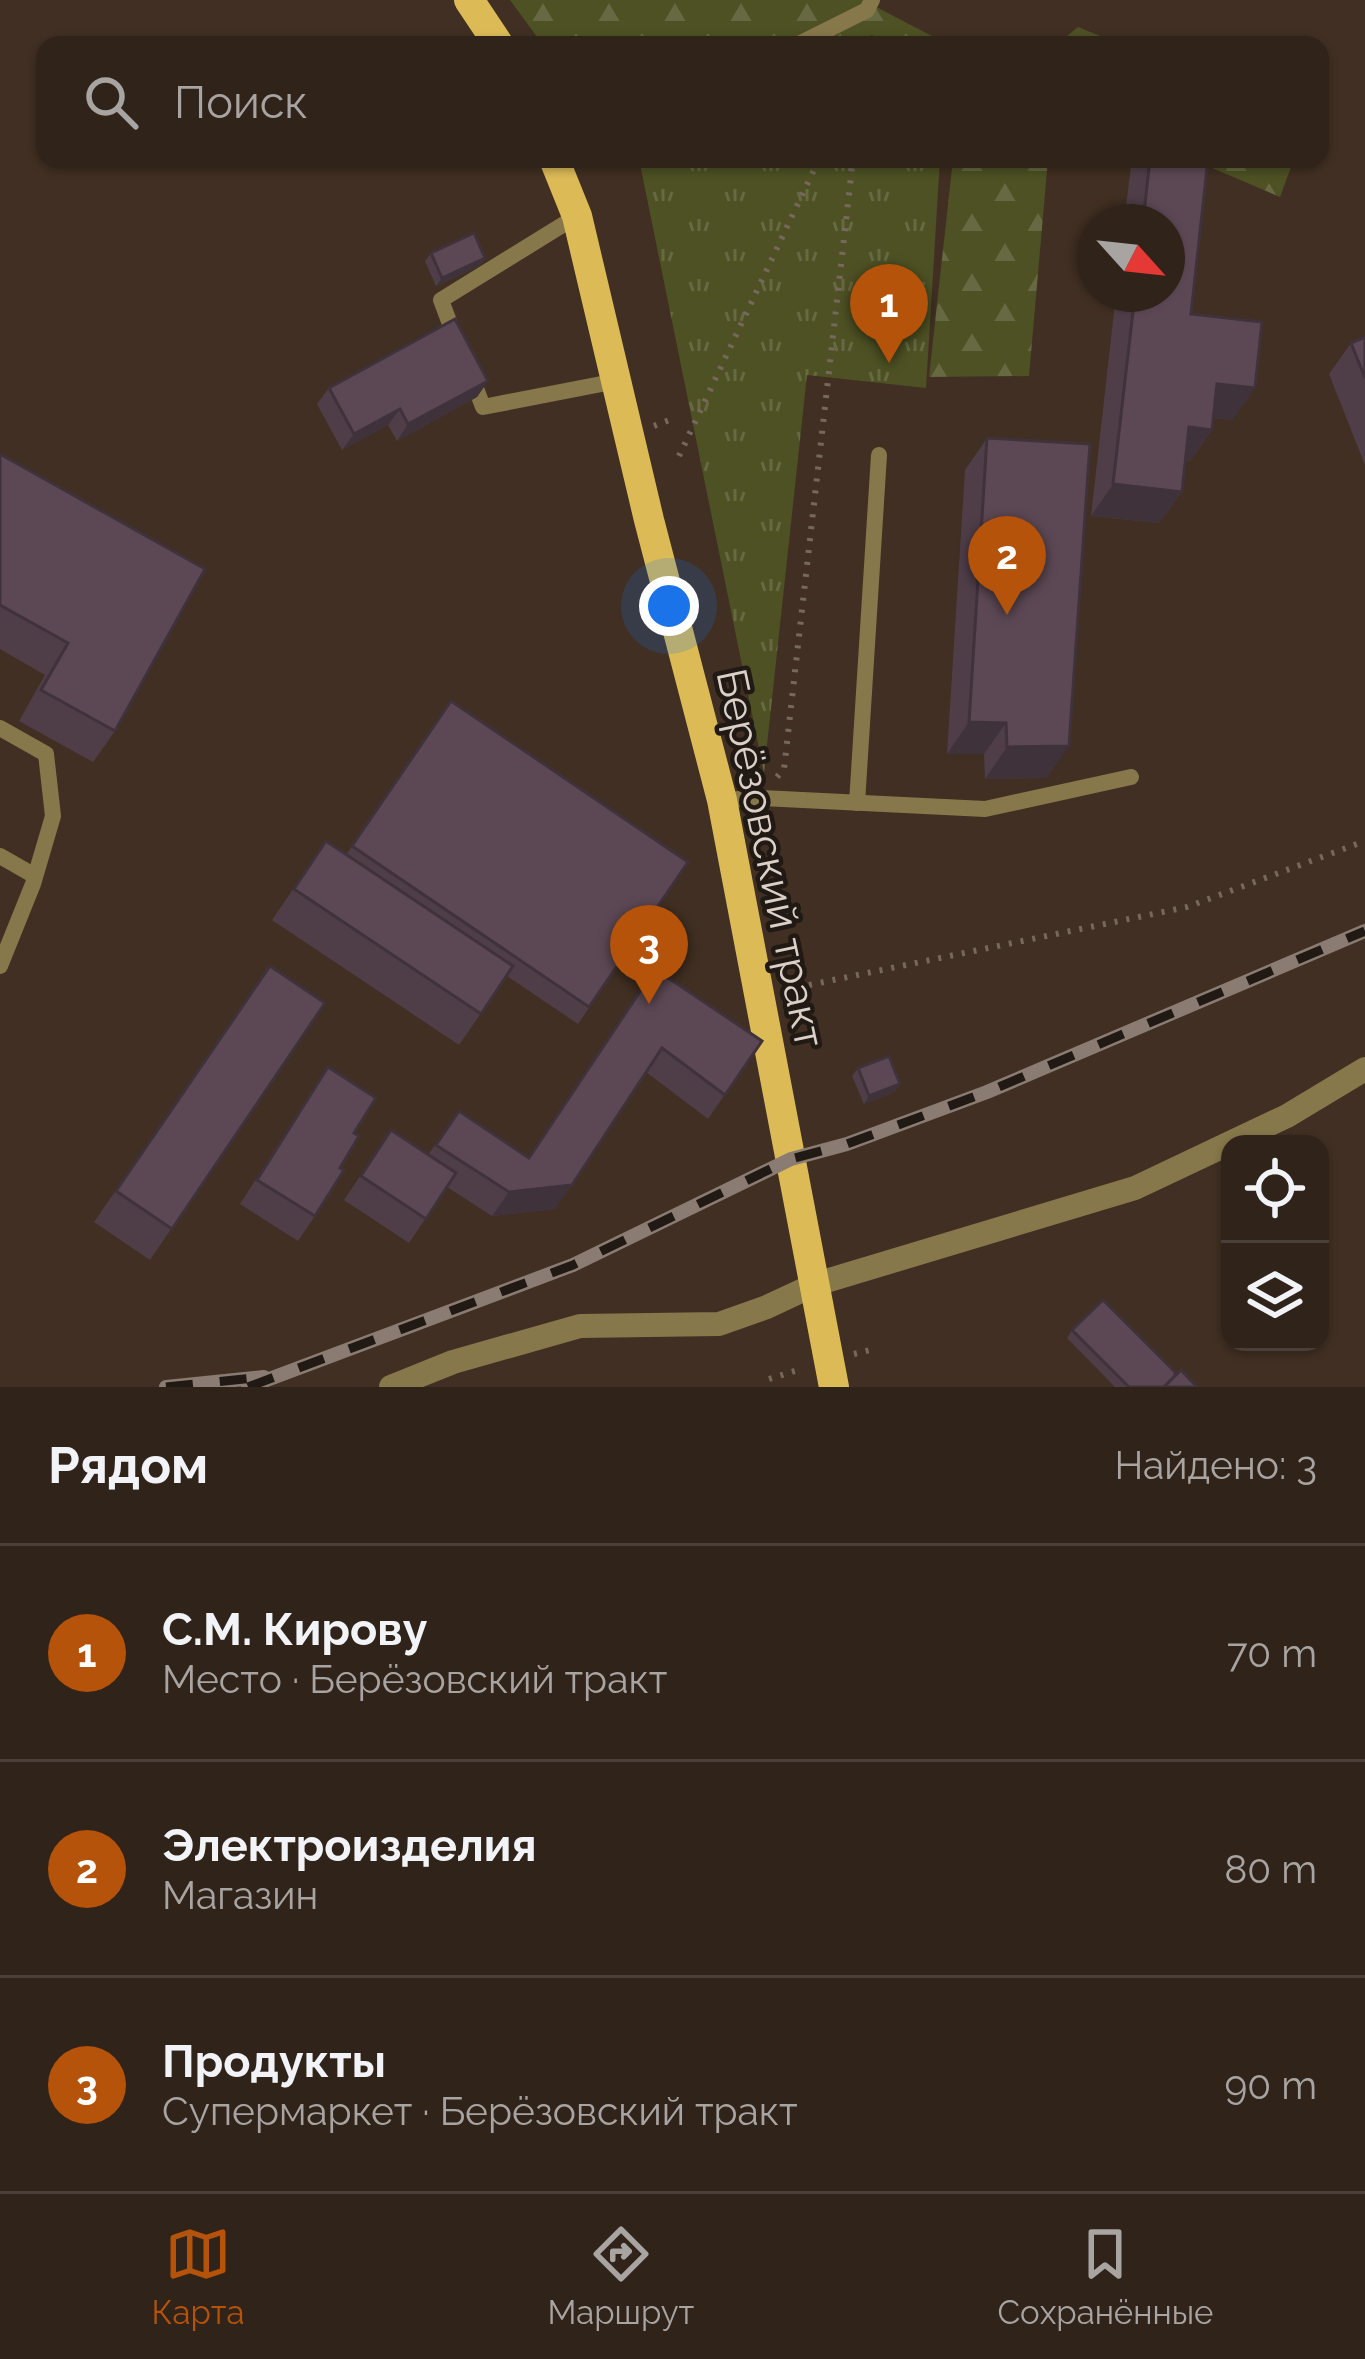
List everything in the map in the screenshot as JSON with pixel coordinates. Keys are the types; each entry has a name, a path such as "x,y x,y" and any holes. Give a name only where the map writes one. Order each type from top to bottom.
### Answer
{"main road":[{"path":"470,0 493,36"},
{"name":"Берёзовский тракт","path":"564,168 722,800 835,1387"}],"street":[{"path":"391,1387 453,1362 580,1326 719,1324 816,1284 1135,1188 1287,1116 1365,1069"}],"lane":[{"path":"815,36 867,10 872,0"},
{"path":"577,216 440,300 483,407 617,381"},
{"path":"857,802 879,455"},
{"path":"0,728 46,754 53,815 0,966"},
{"path":"722,800 986,808 1131,777"},
{"path":"0,856 35,876"}],"path":[{"path":"680,456 815,168"},
{"path":"760,798 784,769 853,168"},
{"path":"809,986 1186,907 1365,841"}],"green space":[{"path":"510,0 863,0 932,36 872,35 536,36"},
{"path":"1078,27 1100,36 1067,36"},
{"path":"641,168 939,168 926,388 807,375 764,773"},
{"path":"952,168 1047,168 1029,376 929,377"},
{"path":"1212,168 1291,168 1280,197"}],"building":[{"path":"1149,168 1207,168 1191,314 1262,322 1255,388 1217,384 1212,430 1189,427 1182,492 1113,484 1133,312 1185,312 1185,204 1145,204"},
{"path":"474,233 485,258 442,278 431,253"},
{"path":"455,319 488,381 408,424 400,409 354,434 329,388"},
{"path":"1365,337 1365,378 1351,343"},
{"path":"987,438 1090,444 1069,746 1007,747 1006,723 969,722"},
{"path":"0,454 205,569 115,731 41,690 68,643 0,605"},
{"path":"451,701 688,862 589,1007 352,846"},
{"path":"326,841 513,966 481,1014 294,889"},
{"path":"270,966 325,1003 172,1229 116,1191"},
{"path":"655,969 762,1041 725,1095 662,1048 572,1185 509,1192 436,1145 459,1111 529,1158"},
{"path":"889,1056 900,1084 869,1096 858,1068"},
{"path":"328,1067 376,1098 354,1133 359,1136 340,1168 344,1170 315,1216 257,1180"},
{"path":"391,1130 456,1173 426,1219 361,1176"},
{"path":"1103,1300 1175,1372 1164,1387 1129,1387 1072,1330"},
{"path":"1181,1370 1197,1387 1164,1387"}],"railway":[{"path":"248,1387 573,1265 791,1159 847,1144 987,1092 1365,931"},
{"path":"166,1387 264,1377"}],"place":[{"name":"С.М. Кирову","path":"889,363"},
{"name":"Электроизделия","path":"1007,615"},
{"name":"Продукты","path":"649,1004"}]}
